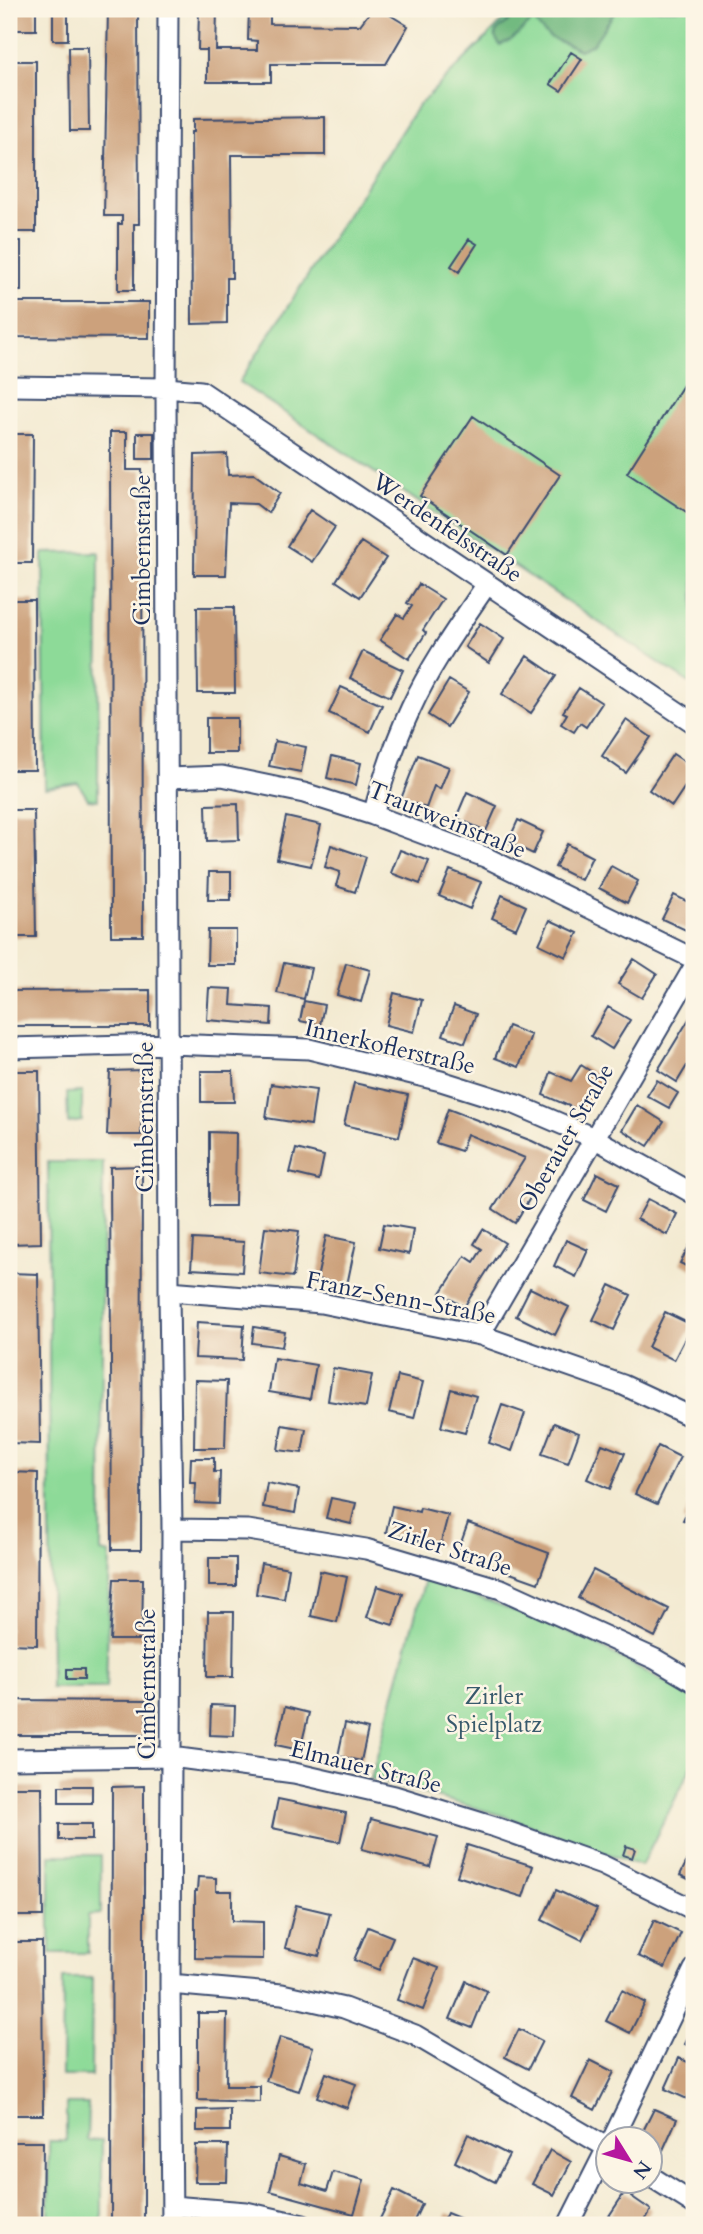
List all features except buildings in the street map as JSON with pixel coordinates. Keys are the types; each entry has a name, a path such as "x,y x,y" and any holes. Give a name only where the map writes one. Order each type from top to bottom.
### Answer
{"street":[{"name":"Cimbernstraße","path":"167,9 172,2216"},
{"name":"Werdenfelsstraße","path":"9,386 201,391 694,723"},
{"path":"373,815 385,773 411,707 444,647 487,584"},
{"name":"Trautweinstraße","path":"168,778 222,776 304,793 373,815 485,857 694,959"},
{"name":"Oberauer Straße","path":"480,1335 694,967"},
{"name":"Innerkoflerstraße","path":"9,1048 169,1044 309,1049 441,1081 517,1105 594,1138 694,1194"},
{"name":"Franz-Senn-Straße","path":"169,1291 321,1303 480,1335 623,1385 694,1418"},
{"name":"Zirler Straße","path":"172,1529 248,1530 366,1549 501,1589 655,1660 694,1682"},
{"name":"Elmauer Straße","path":"9,1759 171,1757 294,1773 395,1796 495,1827 584,1858 694,1910"},
{"path":"619,2126 694,1969"},
{"path":"170,1984 282,1994 344,2008 415,2035 594,2139"},
{"path":"568,2225 594,2174"},
{"path":"664,2185 694,2204"},
{"path":"172,2216 246,2212 303,2225"}],"green space":[{"path":"495,9 694,9 694,686 239,382 417,107 505,19"},
{"path":"522,9 617,9 593,44 580,50 550,37 534,20 511,40 500,45 495,37 497,31"},
{"path":"99,552 98,800 88,799 78,783 45,788 43,553"},
{"path":"82,1092 82,1121 68,1123 67,1093"},
{"path":"48,1162 103,1162 101,1552 110,1554 106,1688 51,1688"},
{"name":"Zirler Spielplatz","path":"425,1579 500,1605 594,1643 694,1698 694,1762 641,1866 501,1815 371,1779"},
{"path":"50,1855 101,1855 101,1914 88,1915 88,1953 50,1953"},
{"path":"63,1978 92,1978 91,2076 62,2076"},
{"path":"66,2104 88,2104 87,2140 102,2140 102,2225 49,2225 49,2141 66,2141"}]}
